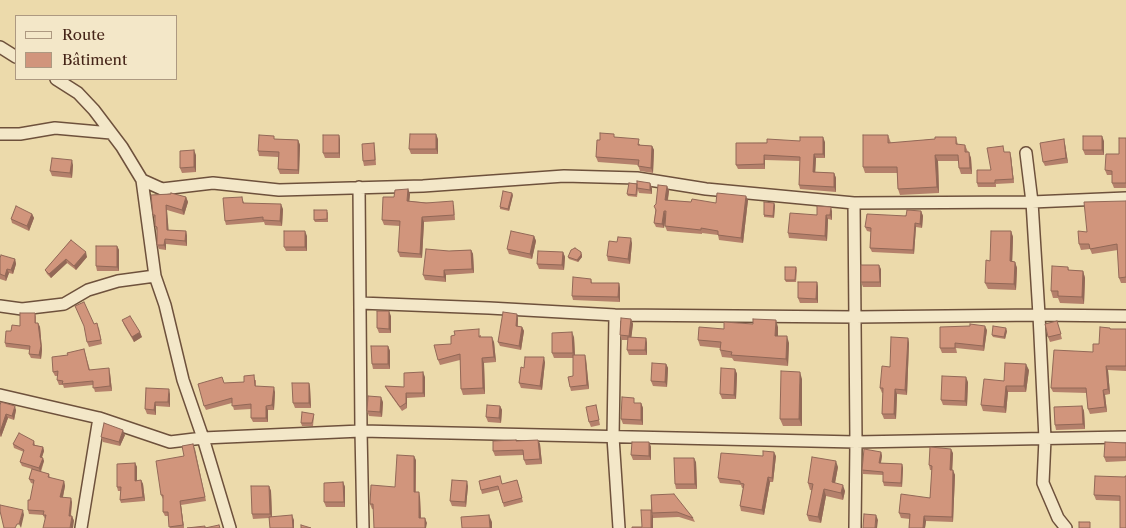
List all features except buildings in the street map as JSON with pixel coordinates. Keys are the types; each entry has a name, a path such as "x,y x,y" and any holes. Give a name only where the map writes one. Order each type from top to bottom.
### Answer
{"street":[{"path":"0,47 15,56"},
{"path":"57,80 82,98 94,110 122,147 142,180 155,276 165,305 184,380 230,528"},
{"path":"0,134 20,134 55,128 111,134"},
{"path":"1026,153 1032,202 1045,439 1043,482 1058,518 1066,528"},
{"path":"142,180 162,190 213,183 279,190 423,186 564,176 637,178 706,189 854,203 1032,202 1126,198"},
{"path":"359,188 363,528"},
{"path":"854,203 856,317 855,528"},
{"path":"0,306 22,309 64,304 88,290 118,281 155,276"},
{"path":"360,303 615,315 856,317 1126,316"},
{"path":"615,315 613,437 619,528"},
{"path":"0,395 99,418 170,442 203,438 361,431 856,442 1126,437"},
{"path":"81,528 99,418"}]}
